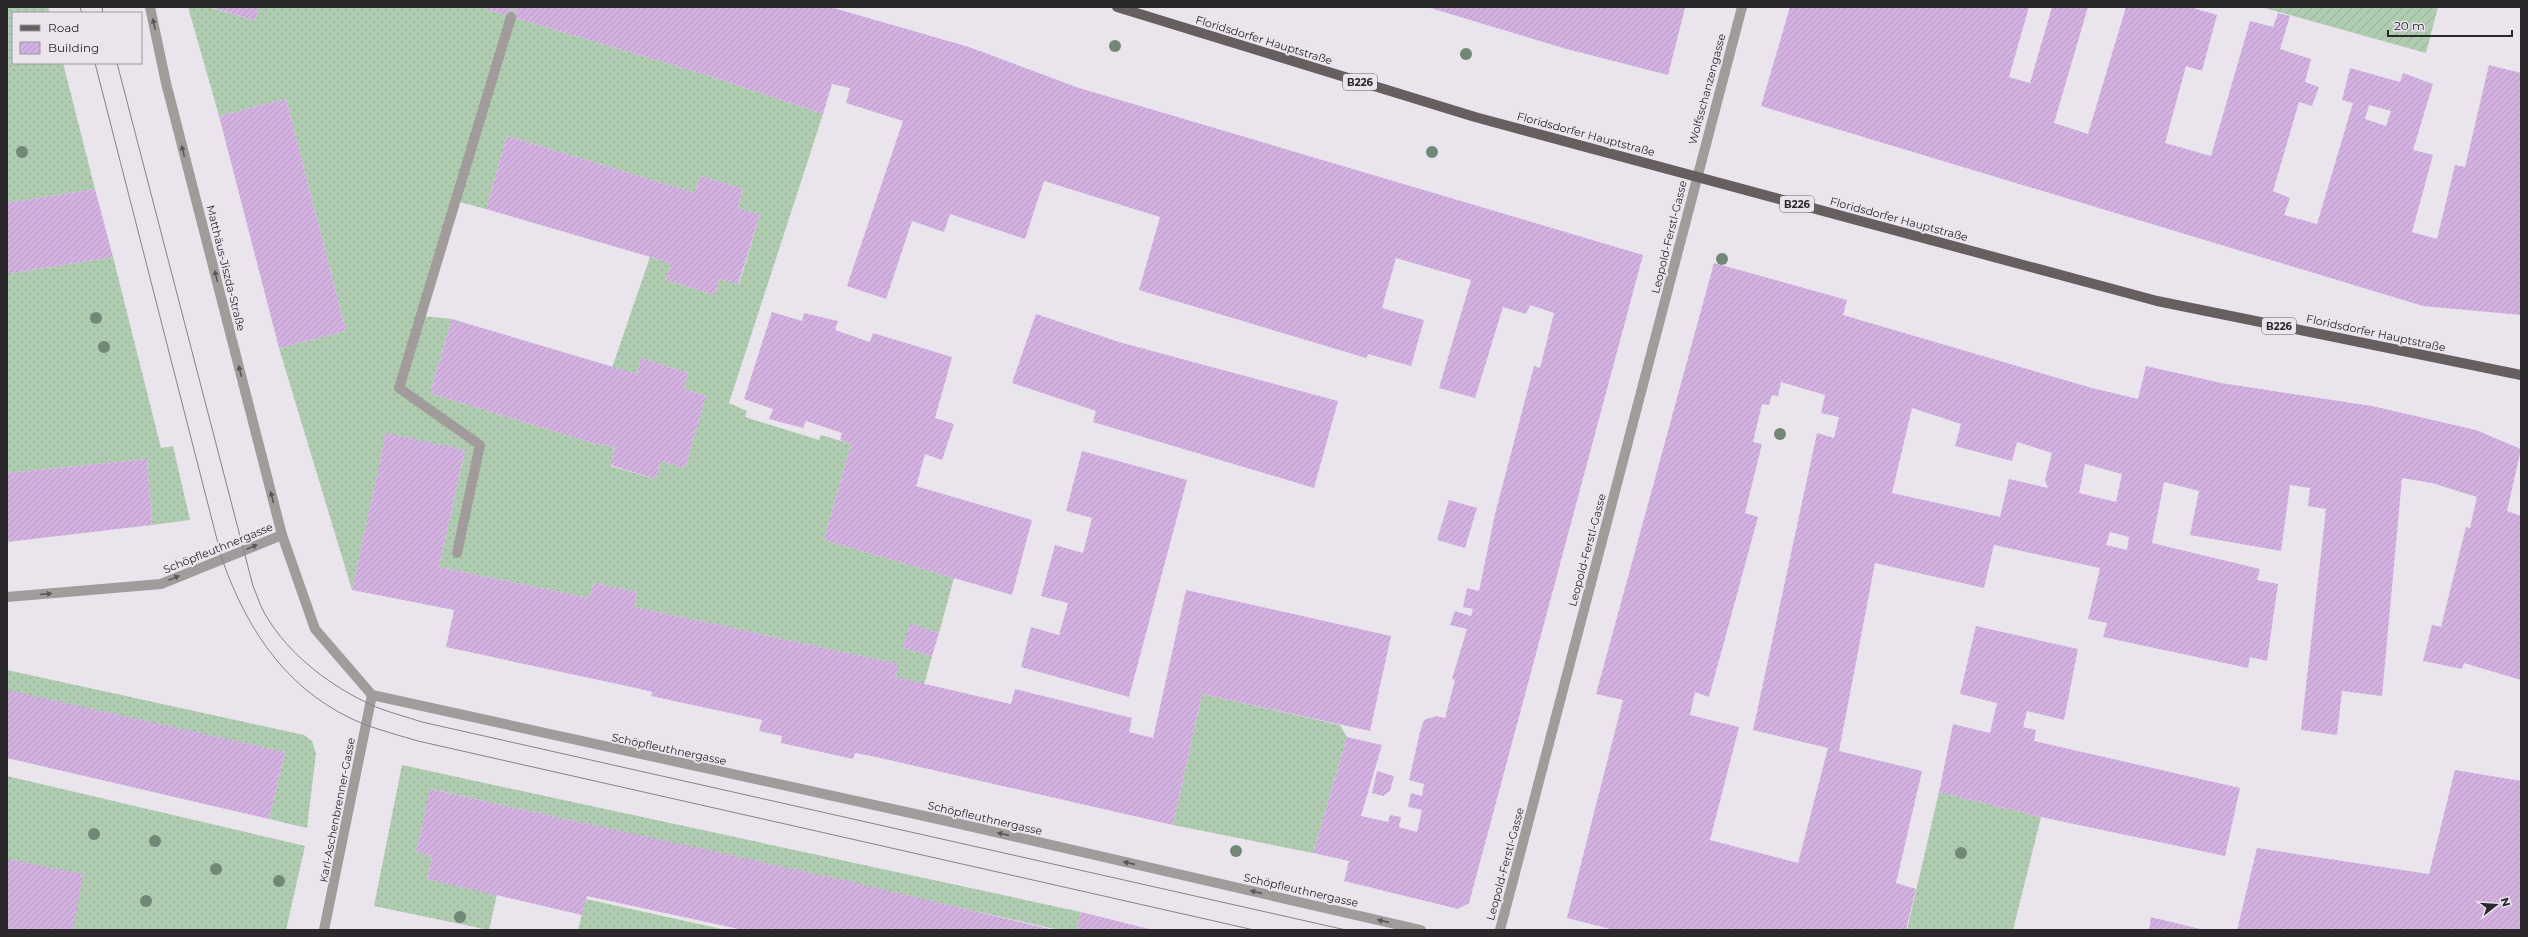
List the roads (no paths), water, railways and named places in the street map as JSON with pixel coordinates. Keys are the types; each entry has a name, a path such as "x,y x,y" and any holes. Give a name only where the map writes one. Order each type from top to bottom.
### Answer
{"main road":[{"name":"Floridsdorfer Hauptstraße","path":"1117,7 1475,117 2158,301 2521,375"}],"street":[{"name":"Matthäus-Jiszda-Straße","path":"150,7 166,83 282,535"},
{"name":"Wolfsschanzengasse","path":"1697,176 1742,7"},
{"path":"457,553 480,445 400,388 511,17"},
{"name":"Leopold-Ferstl-Gasse","path":"1500,930 1697,176"},
{"name":"Schöpfleuthnergasse","path":"7,597 161,584 282,535 315,629 372,695 947,821 1421,930"},
{"name":"Karl-Aschenbrenner-Gasse","path":"324,930 372,695"}],"tunnel":[{"path":"511,17 513,7"}],"tram line":[{"path":"80,7 82,12"},
{"path":"102,7 103,12"},
{"path":"95,64 222,559 245,612 259,636 275,658 294,679 315,697 339,712 366,725 418,741 1254,930"},
{"path":"117,64 253,586 263,611 286,644 299,657 328,680 376,707 422,722 1346,930"}]}
